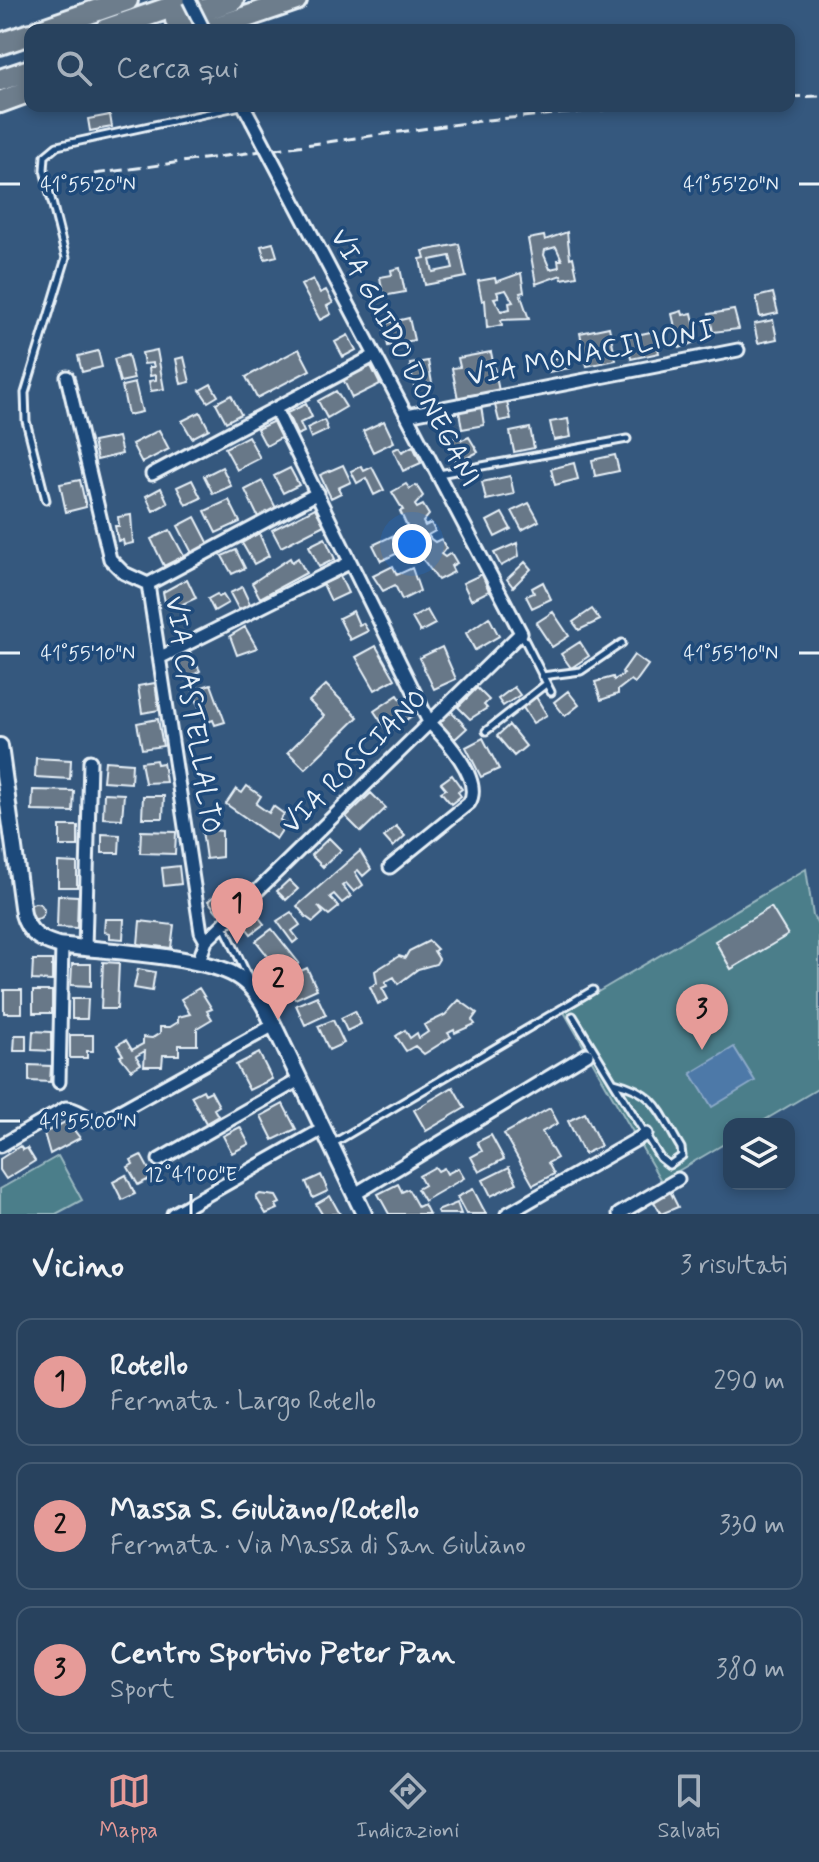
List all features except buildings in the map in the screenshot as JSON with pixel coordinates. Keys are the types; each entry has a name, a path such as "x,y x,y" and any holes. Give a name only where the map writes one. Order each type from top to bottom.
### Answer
{"highway":[{"path":"57,24 127,0"},
{"path":"122,24 190,0"},
{"path":"163,24 233,0"},
{"path":"224,24 296,0"},
{"path":"0,44 24,36"},
{"path":"0,66 24,58"},
{"path":"0,80 24,72"},
{"path":"0,102 24,93"}],"street":[{"path":"190,0 203,24"},
{"name":"VIA GUIDO DONEGANI","path":"246,112 521,633"},
{"name":"VIA MONACILIONI","path":"407,415 738,350"},
{"path":"152,474 374,356"},
{"name":"VIA CASTELLALTO","path":"67,377 110,559 124,573 148,584 201,932 206,941"},
{"path":"275,409 429,722 458,756 473,796 390,867"},
{"path":"148,584 318,493"},
{"path":"161,657 349,563"},
{"name":"VIA ROSCIANO","path":"206,941 521,633"},
{"path":"0,751 25,922 37,936 62,945 198,963 233,974 252,989 274,1025 364,1214"},
{"path":"85,949 90,761"},
{"path":"198,963 206,941"},
{"path":"59,1082 62,945"},
{"path":"0,1146 66,1108 78,1110 90,1120 104,1120 274,1025"},
{"path":"355,1194 587,1054"},
{"path":"159,1160 299,1080"},
{"path":"173,1214 323,1129"},
{"path":"507,1214 646,1134"},
{"path":"619,1214 678,1179"}],"lane":[{"path":"46,500 24,409 25,393 66,258 44,170 45,156 57,146 214,112"},
{"path":"438,474 627,439"},
{"path":"521,633 551,692"},
{"path":"542,676 581,671 622,643"},
{"path":"486,731 546,684"},
{"path":"223,926 252,989"},
{"path":"331,1144 593,990"},
{"path":"573,1016 664,1163 673,1165 681,1160 681,1148 650,1097 639,1089 614,1082"}],"green space":[{"path":"806,869 813,916 819,927 819,1088 768,1118 723,1118 723,1145 661,1181 564,1012"},
{"path":"58,1156 82,1200 56,1214 0,1214 0,1189"}],"water":[{"path":"734,1047 755,1081 712,1107 691,1073"}],"railway":[{"path":"795,97 819,96"},
{"path":"94,174 487,120 578,112"}],"place":[{"name":"Rotello","path":"237,944"},
{"name":"Massa S. Giuliano/Rotello","path":"278,1020"},
{"name":"Centro Sportivo Peter Pan","path":"702,1050"}]}
